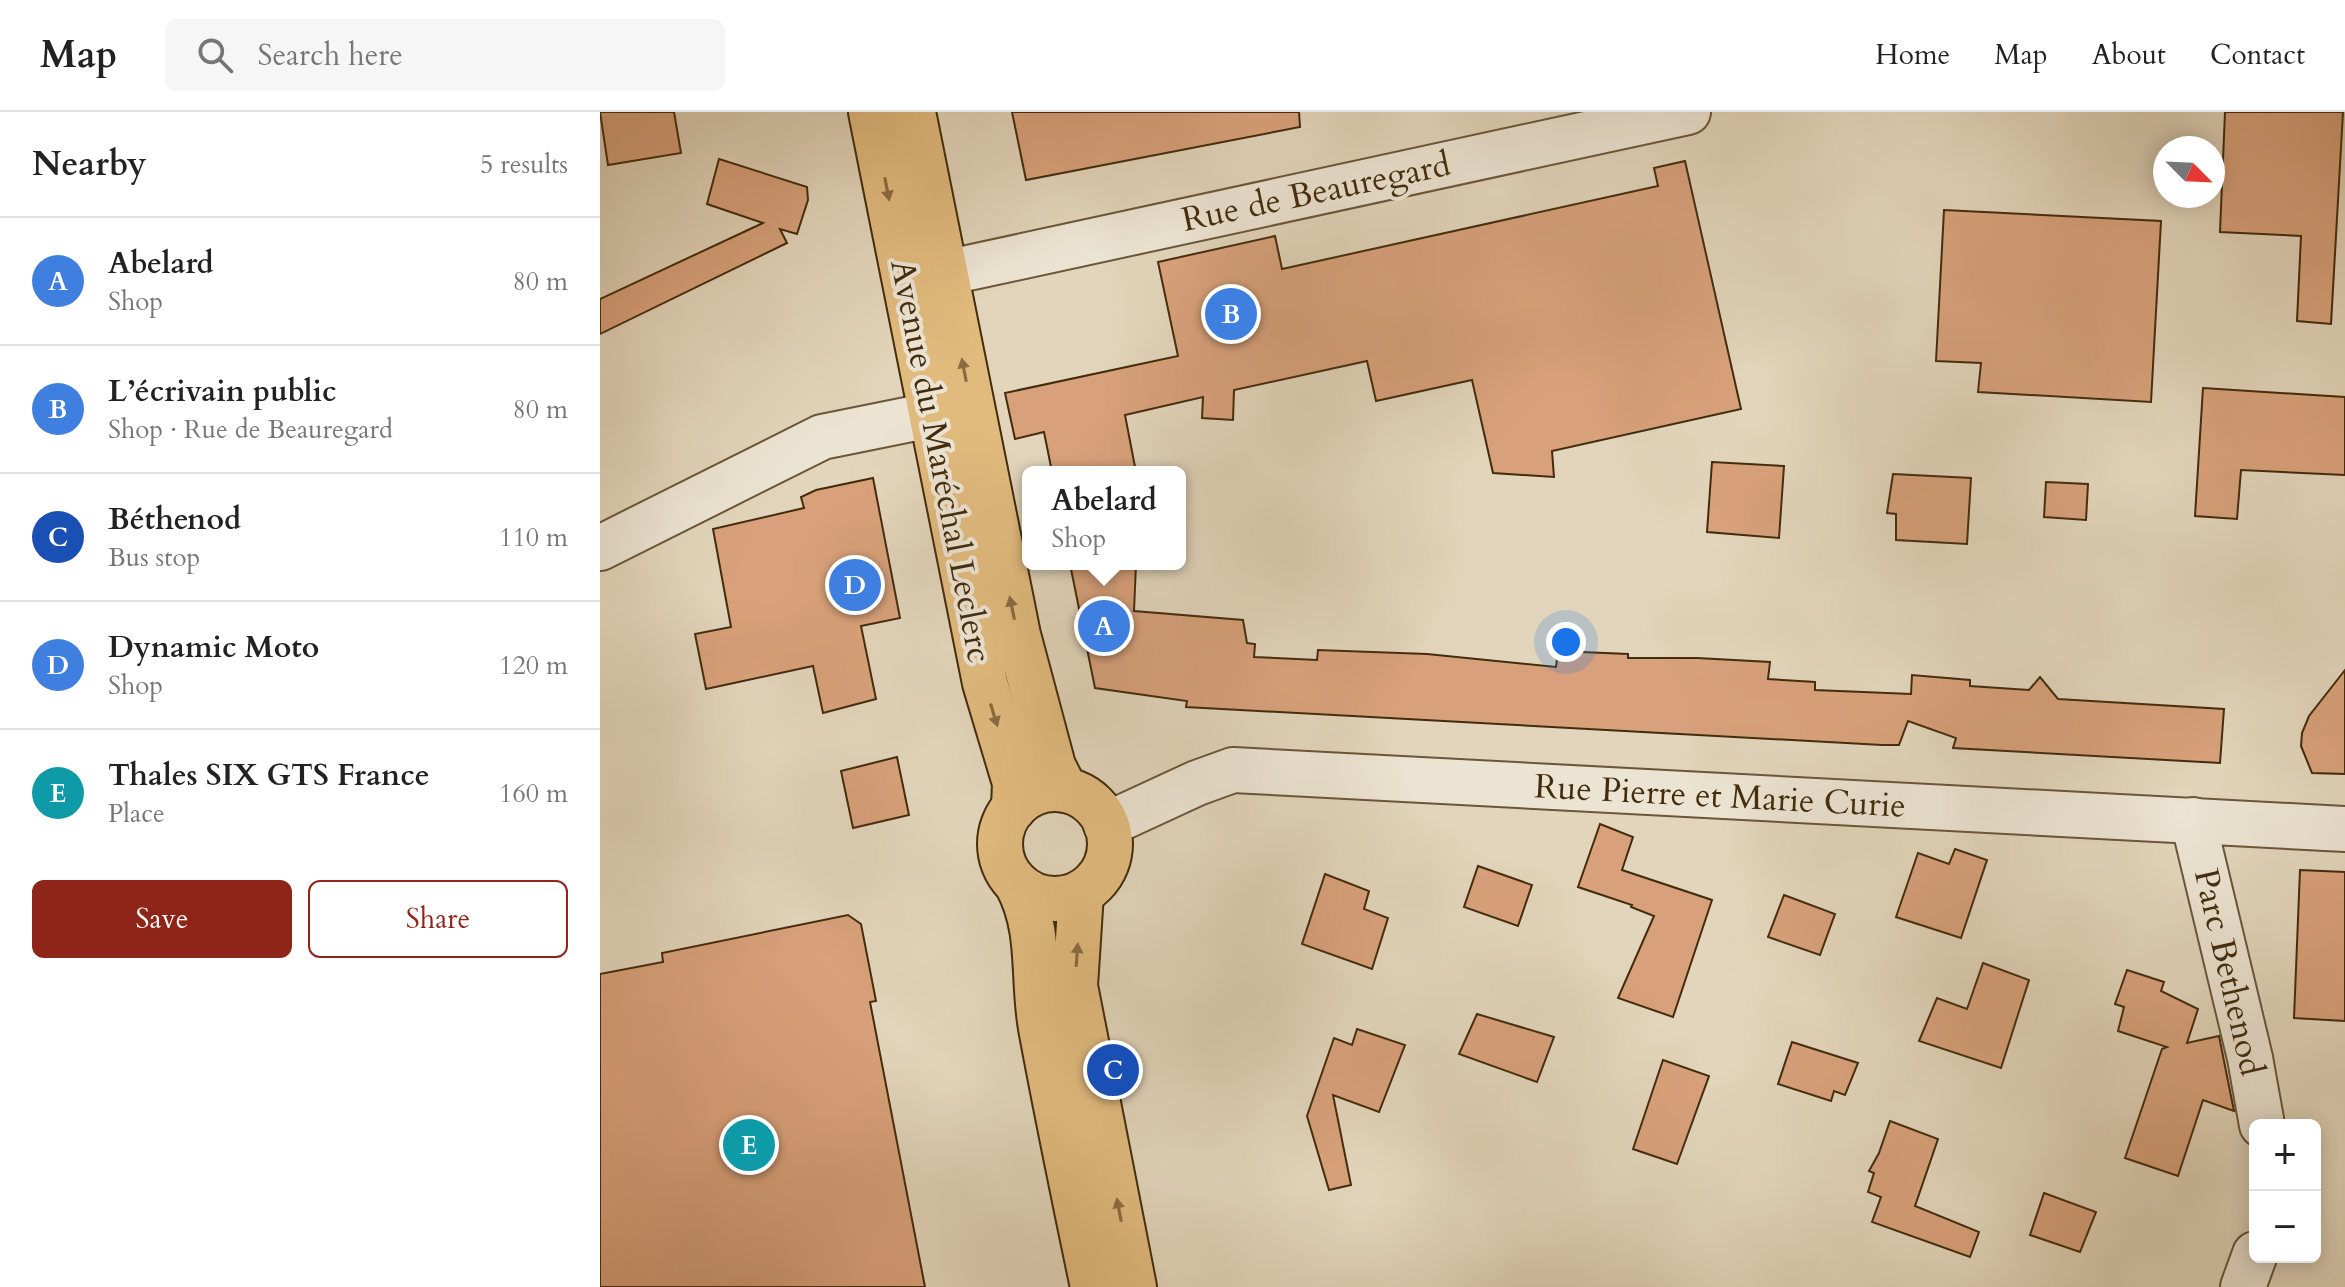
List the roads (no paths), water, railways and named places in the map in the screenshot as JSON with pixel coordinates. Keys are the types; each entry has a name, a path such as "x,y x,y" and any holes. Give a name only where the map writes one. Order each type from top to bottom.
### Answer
{"main road":[{"name":"Avenue du Maréchal Leclerc","path":"871,112 924,274 953,418 985,683 1015,783 1014,808"},
{"name":"Avenue du Maréchal Leclerc","path":"913,112 924,274"},
{"name":"Avenue du Maréchal Leclerc","path":"953,418 1018,635 1053,766 1065,790"},
{"path":"1017,884 1031,894 1048,899 1081,893 1103,871 1108,856 1110,840 1097,809 1082,796 1065,790 1054,789 1026,797 1004,822 1000,838 1006,870 1027,903 1033,924 1040,1024 1093,1287"},
{"path":"1081,893 1075,986 1134,1287"}],"street":[{"name":"Rue de Beauregard","path":"924,274 1688,112"},
{"path":"600,548 822,437 911,419 953,418"},
{"name":"Rue Pierre et Marie Curie","path":"1106,825 1233,770 2345,829"},
{"name":"Parc Bethenod","path":"2193,820 2247,1043 2261,1119"},
{"path":"2243,1287 2252,1263"}],"place":[{"name":"L’écrivain public","path":"1231,314"},
{"name":"Dynamic Moto","path":"855,585"},
{"name":"Abelard","path":"1104,626"},
{"name":"Béthenod","path":"1113,1070"},
{"name":"Thales SIX GTS France","path":"749,1145"}]}
